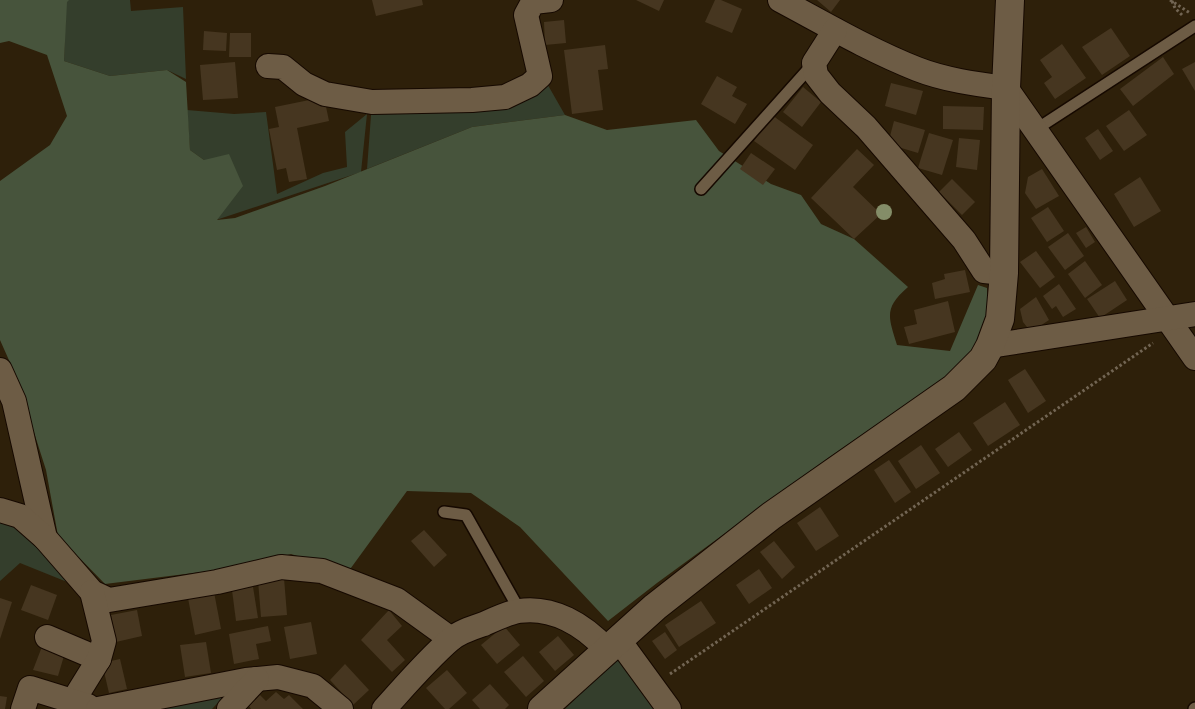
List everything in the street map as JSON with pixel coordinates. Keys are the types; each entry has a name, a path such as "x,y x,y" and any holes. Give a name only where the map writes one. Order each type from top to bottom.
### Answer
{"street":[{"path":"268,66 284,68 304,84 325,94 372,102 472,100 505,97 530,85 540,76 526,15 533,2 551,0"},
{"path":"780,0 836,30 918,69 972,84 1006,88 1195,358"},
{"path":"542,709 655,607 772,516 954,388 983,359 1000,319 1004,273 1006,88 1010,0"},
{"path":"836,30 814,63 816,75 830,93 872,134 964,240 984,271 1004,273"},
{"path":"990,346 1171,324 1195,314"},
{"path":"0,370 14,402 45,538"},
{"path":"0,510 20,516 45,538 92,592 109,600 217,582 281,567 322,570 397,600 450,639"},
{"path":"73,702 99,659 104,640 92,592"},
{"path":"384,709 450,639 466,630 507,614 520,611 537,611 567,618 593,635 612,644 653,686 669,709"},
{"path":"47,637 99,659"},
{"path":"23,709 30,688 98,709 246,680 278,678 313,686 341,709"},
{"path":"229,709 257,679"}],"lane":[{"path":"1035,130 1195,26"},
{"path":"701,189 814,63"},
{"path":"444,512 466,515 520,611"}],"path":[{"path":"1170,0 1195,15"},
{"path":"653,686 1171,324"}],"green space":[{"path":"0,0 69,0 67,2 64,61 110,76 167,70 186,82 190,150 204,160 229,154 243,186 217,220 235,218 325,186 472,127 565,115 607,130 696,120 719,151 771,184 801,195 821,224 854,239 908,287 895,301 890,313 897,345 950,351 978,285 987,288 988,311 972,359 828,458 608,621 520,527 471,493 407,491 348,572 291,554 242,567 105,584 58,536 46,470 16,376 0,340 0,181 50,145 67,116 47,55 9,41 0,43"},
{"path":"66,0 130,0 131,11 183,7 186,79 167,70 110,76 64,61"},
{"path":"545,80 565,115 472,127 367,169 372,102 487,106"},
{"path":"187,110 234,114 266,112 277,194 323,173 347,167 345,132 367,114 361,172 216,220 204,160 190,150"},
{"path":"0,512 92,592 20,563 0,581"},
{"path":"618,657 654,709 565,709"},
{"path":"228,692 212,709 147,709"}],"building":[{"path":"372,0 422,0 423,5 376,16"},
{"path":"636,0 664,0 659,11"},
{"path":"715,0 721,0 742,9 732,33 705,22"},
{"path":"817,0 840,0 831,12"},
{"path":"564,20 566,43 545,45 544,22"},
{"path":"1111,28 1130,56 1102,75 1082,47"},
{"path":"204,31 227,33 226,51 203,50"},
{"path":"230,33 251,33 251,57 229,57"},
{"path":"1062,44 1086,78 1055,99 1044,83 1052,77 1040,60"},
{"path":"605,45 608,69 598,70 603,110 572,114 564,50"},
{"path":"1163,57 1174,74 1133,106 1120,89"},
{"path":"235,62 238,98 203,100 200,65"},
{"path":"1195,62 1195,91 1182,69"},
{"path":"717,76 737,87 732,96 747,104 735,124 701,104"},
{"path":"891,83 923,91 916,115 885,106"},
{"path":"803,87 821,102 802,127 783,112"},
{"path":"324,97 329,121 297,128 307,179 289,182 286,168 277,170 269,129 279,127 275,107"},
{"path":"943,106 984,107 983,130 943,129"},
{"path":"1129,110 1147,135 1124,151 1106,126"},
{"path":"772,115 813,145 795,170 754,141"},
{"path":"894,121 925,130 918,153 888,144"},
{"path":"1098,129 1113,151 1100,160 1085,138"},
{"path":"929,133 953,140 942,175 918,168"},
{"path":"959,138 980,140 977,170 956,167"},
{"path":"857,149 874,165 853,187 881,214 854,239 811,198"},
{"path":"751,153 775,169 763,185 740,169"},
{"path":"1042,169 1059,196 1036,209 1025,193 1028,177"},
{"path":"1140,177 1161,211 1134,227 1114,194"},
{"path":"952,179 975,202 962,215 939,192"},
{"path":"1048,207 1064,231 1047,242 1031,218"},
{"path":"1086,227 1095,242 1086,248 1076,233"},
{"path":"1068,233 1084,256 1065,270 1048,247"},
{"path":"1036,251 1055,277 1040,288 1020,262"},
{"path":"1085,261 1102,285 1085,298 1068,274"},
{"path":"965,270 970,292 935,299 932,283 945,279 944,274"},
{"path":"1115,281 1127,300 1100,318 1087,299"},
{"path":"1059,284 1076,309 1063,317 1056,306 1052,309 1043,296"},
{"path":"1036,297 1049,320 1031,332 1023,322 1020,309"},
{"path":"948,301 955,332 909,344 904,327 917,324 914,310"},
{"path":"1025,369 1046,401 1028,413 1008,380"},
{"path":"1005,402 1020,425 988,446 973,423"},
{"path":"959,432 972,450 948,467 935,449"},
{"path":"921,445 940,473 916,489 898,461"},
{"path":"889,460 911,492 895,503 874,470"},
{"path":"820,507 839,536 816,551 797,523"},
{"path":"424,530 447,555 434,567 411,541"},
{"path":"774,541 795,567 782,579 760,552"},
{"path":"759,569 772,588 749,604 736,585"},
{"path":"284,578 287,615 261,617 258,580"},
{"path":"31,585 57,595 48,620 21,610"},
{"path":"253,587 258,618 236,621 232,590"},
{"path":"214,592 221,629 195,635 188,598"},
{"path":"0,598 12,602 0,639"},
{"path":"701,601 716,623 679,647 665,625"},
{"path":"137,610 142,636 116,642 111,615"},
{"path":"389,610 402,626 387,640 405,660 392,672 361,640"},
{"path":"311,622 317,654 290,659 284,627"},
{"path":"268,626 271,641 256,644 259,659 234,664 229,634"},
{"path":"504,626 520,645 497,664 481,645"},
{"path":"665,632 677,650 665,659 652,641"},
{"path":"558,636 574,655 555,671 539,652"},
{"path":"206,642 211,673 185,677 180,645"},
{"path":"43,644 66,649 58,676 33,670"},
{"path":"523,656 544,681 526,697 504,672"},
{"path":"120,659 127,689 109,693 102,663"},
{"path":"345,664 369,690 353,705 330,680"},
{"path":"447,670 467,693 449,709 445,709 426,688"},
{"path":"490,684 509,705 505,709 480,709 472,700"},
{"path":"276,692 284,699 289,695 303,709 251,709 249,706 260,695 266,701"},
{"path":"0,696 7,697 5,709 0,709"}]}
